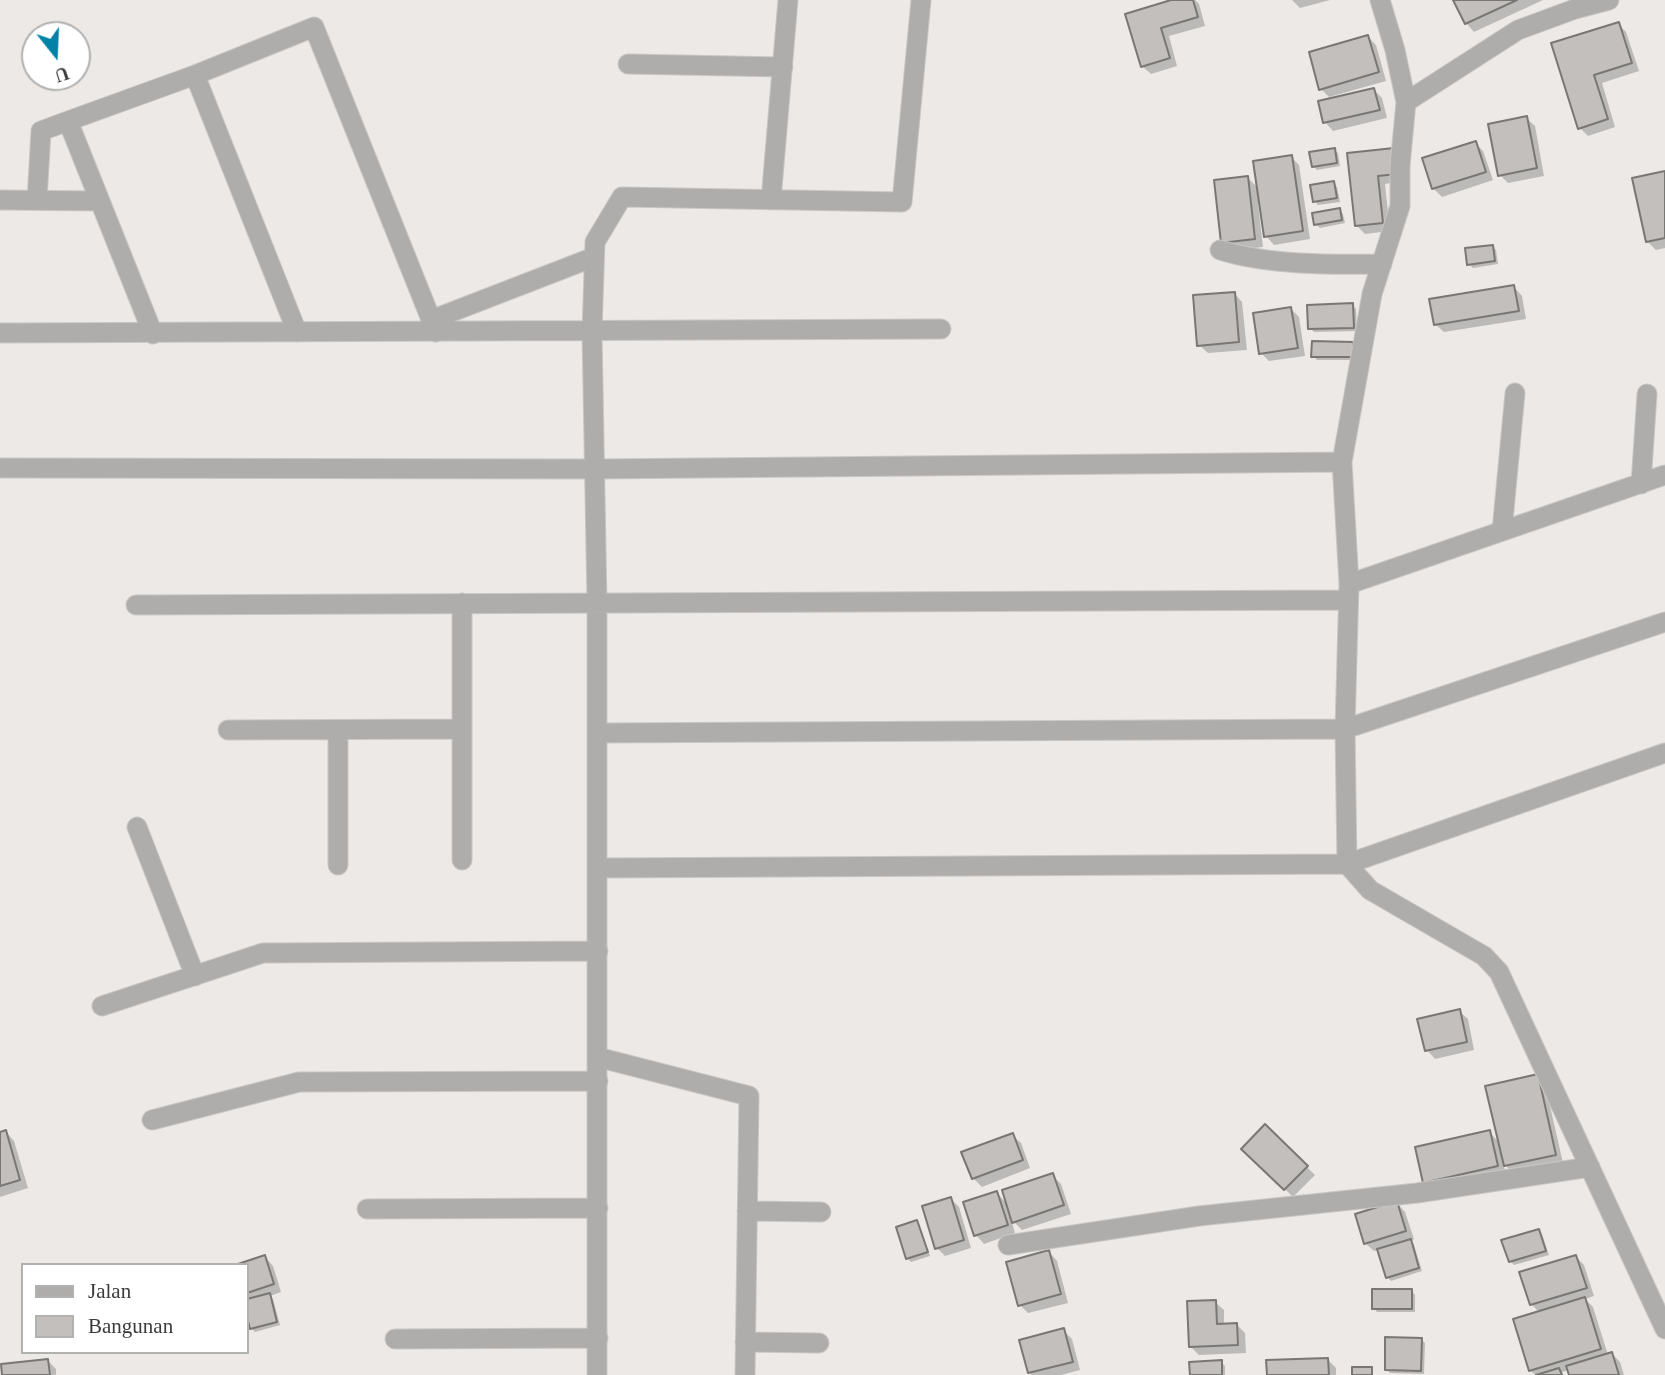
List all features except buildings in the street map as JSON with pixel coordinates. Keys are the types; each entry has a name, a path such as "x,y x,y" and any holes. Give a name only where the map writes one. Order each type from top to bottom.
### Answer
{"street":[{"path":"771,200 788,0"},
{"path":"597,1375 598,733 592,332 595,242 622,197 902,202 920,0"},
{"path":"1380,0 1395,50 1406,102 1400,166 1400,206 1372,294 1342,462 1349,592 1345,729 1347,864 1370,890 1484,956 1499,972 1665,1329"},
{"path":"1406,102 1518,30 1609,0"},
{"path":"37,200 41,131 195,75 314,27 434,326"},
{"path":"628,64 783,67"},
{"path":"195,75 297,332"},
{"path":"68,121 153,334"},
{"path":"0,200 100,201"},
{"path":"1220,250 1239,256 1341,265 1382,264"},
{"path":"434,326 594,257"},
{"path":"0,333 297,332 434,326 592,332 942,329"},
{"path":"1502,531 1515,393"},
{"path":"1641,484 1647,394"},
{"path":"0,468 595,469 1342,462"},
{"path":"136,605 597,603 1349,592 1502,531 1665,475"},
{"path":"462,603 462,860"},
{"path":"598,733 1345,729 1665,622"},
{"path":"228,730 462,729"},
{"path":"338,730 338,865"},
{"path":"598,868 1347,864 1665,753"},
{"path":"137,827 195,976"},
{"path":"102,1006 263,953 598,951"},
{"path":"597,1057 749,1096 745,1375"},
{"path":"152,1120 299,1082 598,1081"},
{"path":"1008,1245 1199,1216 1417,1193 1590,1167"},
{"path":"367,1209 598,1208"},
{"path":"747,1211 821,1212"},
{"path":"395,1339 597,1338"},
{"path":"745,1342 819,1343"}]}
